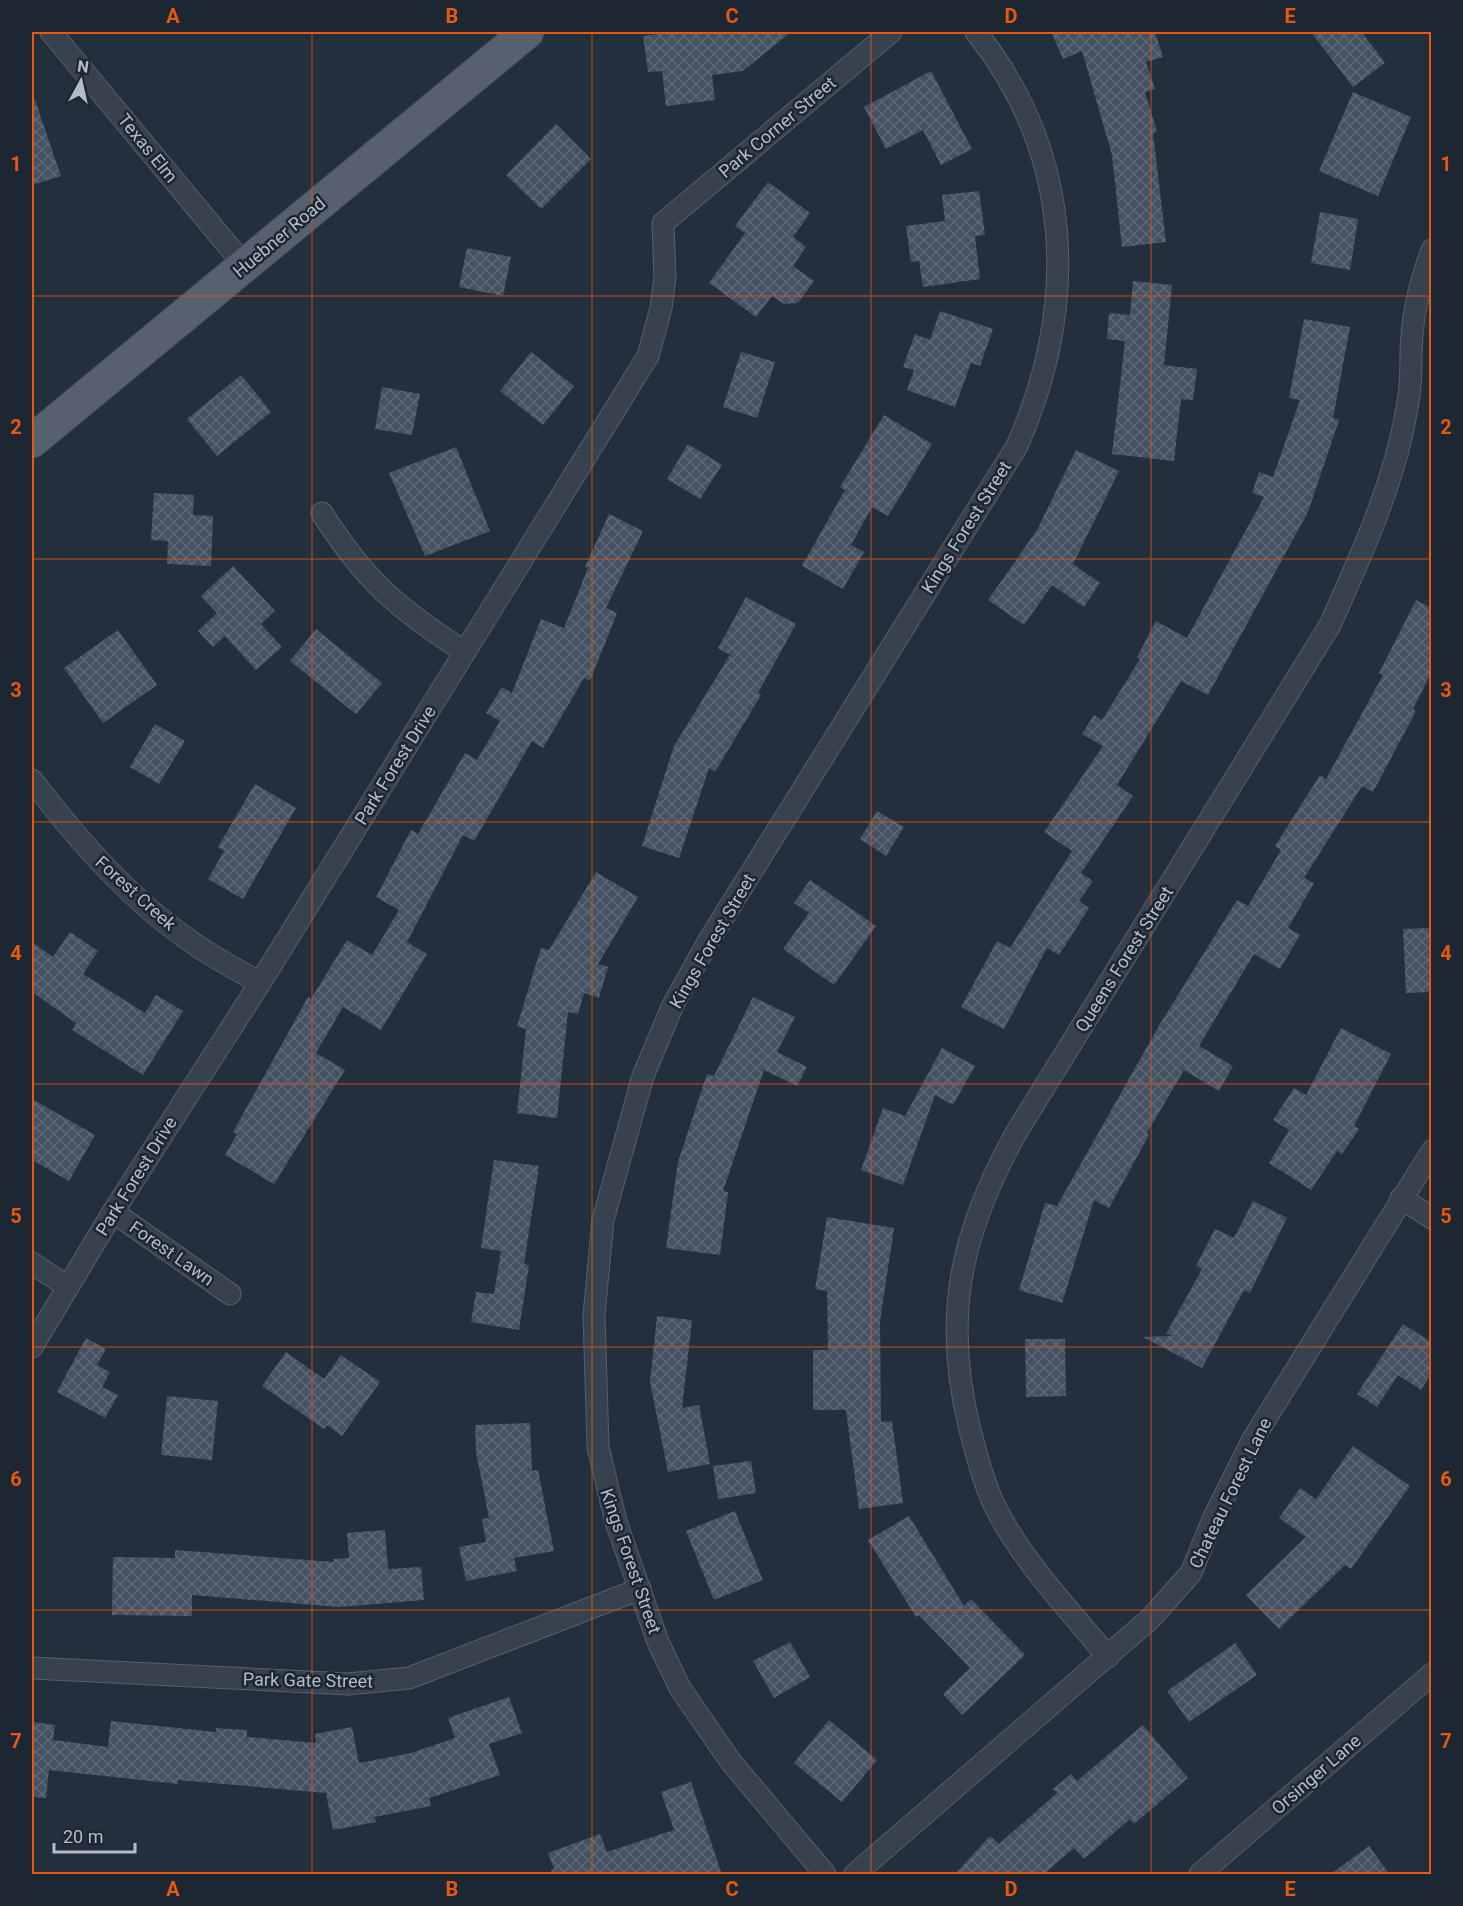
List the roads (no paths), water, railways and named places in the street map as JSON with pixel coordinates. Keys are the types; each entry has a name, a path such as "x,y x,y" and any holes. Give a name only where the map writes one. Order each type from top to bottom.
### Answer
{"main road":[{"name":"Huebner Road","path":"32,441 526,32"}],"street":[{"name":"Texas Elm","path":"51,32 245,266"},
{"name":"Park Corner Street","path":"663,223 891,32"},
{"name":"Kings Forest Street","path":"825,1875 731,1762 680,1688 658,1642 616,1522 598,1447 594,1315 603,1220 643,1076 673,1005 709,940 1017,446 1046,369 1054,329 1058,288 1058,247 1053,206 1044,166 1031,127 1014,89 994,54 976,32"},
{"name":"Park Forest Drive","path":"32,1347 113,1212 260,983 648,356 661,308 665,278 663,223"},
{"name":"Queens Forest Street","path":"1107,1657 1023,1554 999,1515 982,1478 963,1402 956,1321 961,1273 981,1205 1016,1133 1334,615 1367,543 1390,477 1409,395 1412,333 1425,268 1431,250"},
{"path":"322,513 363,571 387,597 414,619 465,652"},
{"name":"Forest Creek","path":"32,780 74,834 130,891 192,943 260,983"},
{"name":"Chateau Forest Lane","path":"855,1875 1150,1619 1191,1573 1214,1517 1253,1439 1431,1151"},
{"path":"1401,1198 1431,1218"},
{"name":"Forest Lawn","path":"113,1212 230,1294"},
{"path":"32,1263 68,1287"},
{"name":"Park Gate Street","path":"32,1668 348,1684 409,1678 640,1589"},
{"name":"Orsinger Lane","path":"1200,1875 1431,1674"}]}
